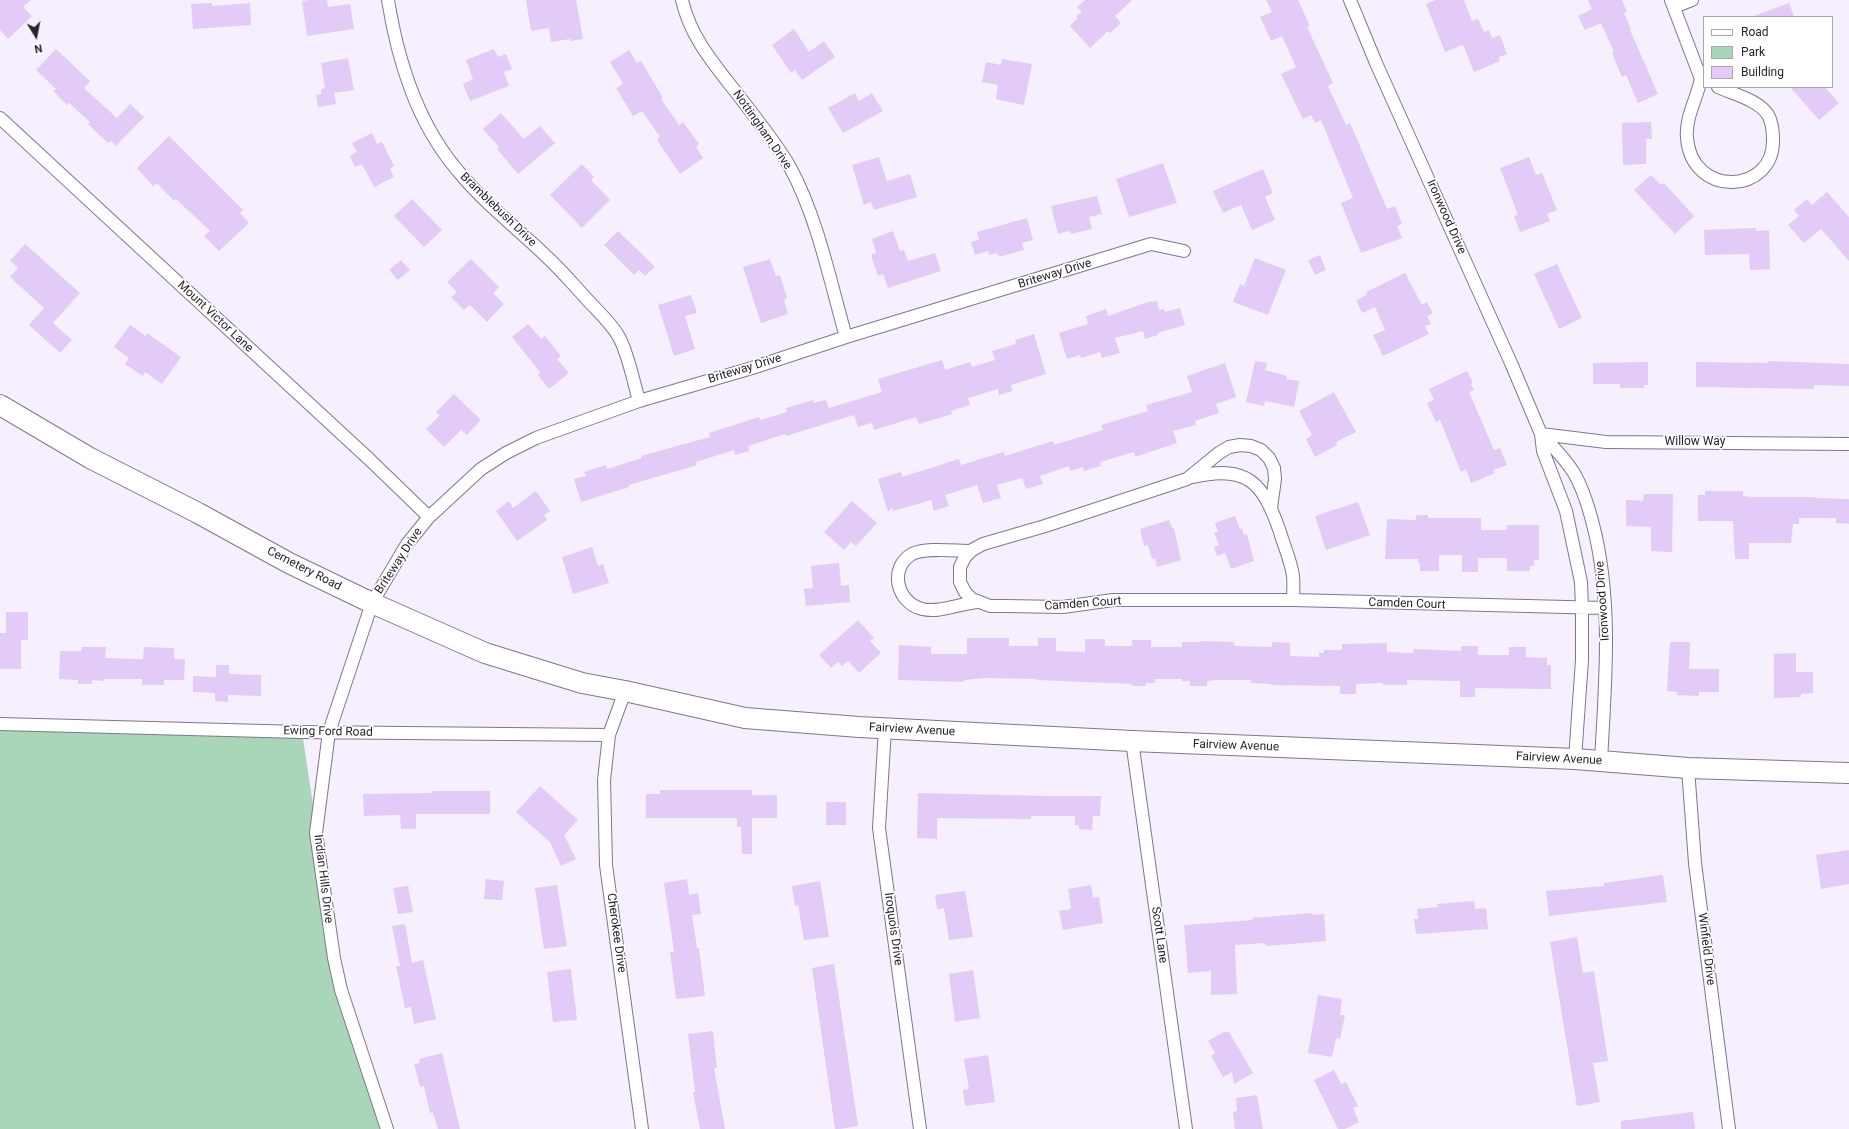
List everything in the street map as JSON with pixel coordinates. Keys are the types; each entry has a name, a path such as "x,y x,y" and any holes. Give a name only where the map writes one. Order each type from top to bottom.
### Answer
{"main road":[{"name":"Cemetery Road","path":"0,405 90,458 198,513 289,563 372,603 485,653 582,683 625,691"},
{"name":"Fairview Avenue","path":"625,691 746,718 884,728 1132,742 1575,759 1688,768 1849,773"}],"street":[{"name":"Bramblebush Drive","path":"388,0 397,48 406,79 419,110 439,147 457,171 478,193 547,257 606,319 619,338 639,401"},
{"name":"Nottingham Drive","path":"682,0 688,21 705,53 737,93 789,167 802,193 817,235 846,337"},
{"name":"Ironwood Drive","path":"1350,0 1376,63 1492,320 1540,434 1544,451 1566,511 1581,582 1582,608 1582,660 1575,759"},
{"path":"1692,0 1672,4 1703,80 1688,120 1687,137 1691,156 1702,171 1716,180 1724,182 1744,180 1760,171 1767,163 1773,145 1772,124 1768,115 1761,108 1720,88"},
{"name":"Mount Victor Lane","path":"0,118 370,459 429,517"},
{"name":"Briteway Drive","path":"372,603 407,544 429,517 448,501 472,476 510,450 536,438 639,401 752,368 846,337 1151,244 1184,251"},
{"name":"Ironwood Drive","path":"1540,434 1563,456 1575,475 1590,512 1603,577 1607,646 1601,762"},
{"name":"Willow Way","path":"1540,434 1606,442 1849,444"},
{"path":"1186,479 1224,449 1240,445 1251,446 1265,454 1274,468 1275,479 1271,508"},
{"path":"977,602 965,592 960,577 962,562 970,551 983,544 1045,526 1186,479 1218,472 1240,476 1254,483 1259,488 1271,508 1293,577 1293,600"},
{"path":"970,551 927,551 912,554 900,567 898,584 900,592 906,600 913,606 922,609 941,608 977,602"},
{"name":"Camden Court","path":"977,602 990,606 1063,607 1113,600 1293,600 1605,608"},
{"name":"Indian Hills Drive","path":"372,603 329,732 316,833 334,958 348,1014 387,1129"},
{"path":"609,735 625,691"},
{"name":"Ewing Ford Road","path":"0,724 329,732 609,735"},
{"name":"Iroquois Drive","path":"884,728 879,828 920,1129"},
{"name":"Cherokee Drive","path":"609,735 604,780 606,865 642,1129"},
{"name":"Scott Lane","path":"1132,742 1186,1129"},
{"name":"Winfield Drive","path":"1688,768 1695,863 1730,1129"}],"green space":[{"path":"0,723 302,732 341,990 387,1129 0,1129"}],"building":[{"path":"0,0 31,0 23,7 32,16 8,39 0,30"},
{"path":"327,0 328,7 350,4 354,29 307,36 302,1"},
{"path":"526,0 576,0 583,39 570,41 570,39 551,42 549,28 531,31"},
{"path":"1085,0 1132,0 1115,16 1121,23 1110,33 1108,31 1090,48 1070,26 1078,18 1076,16 1082,12 1077,7"},
{"path":"1266,0 1298,0 1310,26 1307,27 1333,83 1328,86 1346,125 1350,123 1387,209 1395,206 1402,224 1397,226 1402,238 1361,253 1341,203 1353,198 1321,120 1315,123 1311,115 1303,119 1281,74 1296,67 1282,36 1271,41 1260,17 1272,12"},
{"path":"1435,0 1464,0 1472,21 1478,19 1484,32 1489,30 1492,38 1500,35 1507,54 1499,57 1500,61 1474,72 1463,45 1445,52 1426,4"},
{"path":"1588,0 1622,0 1627,12 1624,13 1631,29 1630,30 1658,94 1638,103 1626,75 1622,77 1612,53 1614,52 1601,23 1585,30 1578,16 1592,9"},
{"path":"212,3 212,6 250,3 251,25 193,29 191,4"},
{"path":"1789,3 1794,16 1754,16"},
{"path":"794,29 809,52 824,41 835,57 802,80 795,70 791,73 772,45"},
{"path":"56,49 90,81 84,88 117,118 130,104 144,117 116,146 111,141 108,143 88,124 90,122 69,103 67,105 53,91 56,89 36,70"},
{"path":"494,49 498,57 506,54 512,69 504,72 509,86 470,101 463,84 473,79 466,60"},
{"path":"629,50 637,63 641,61 663,98 661,99 679,125 683,122 699,144 696,147 703,158 680,174 657,140 660,137 642,111 633,116 616,88 623,84 610,62"},
{"path":"348,58 354,90 334,93 336,104 318,107 316,95 321,94 321,89 325,88 321,63"},
{"path":"1002,59 1032,64 1024,105 996,99 998,85 982,82 986,62 1001,65"},
{"path":"1791,88 1826,88 1839,103 1819,120"},
{"path":"855,93 859,101 872,93 883,111 843,133 828,108"},
{"path":"501,113 524,139 540,126 555,143 518,174 497,149 499,147 483,129"},
{"path":"1651,122 1652,139 1646,139 1646,164 1623,165 1622,123"},
{"path":"372,133 377,144 382,142 394,166 390,169 394,177 374,187 362,164 355,167 350,156 357,152 352,143"},
{"path":"169,136 243,210 240,213 249,223 219,251 204,236 210,231 176,199 174,201 157,183 153,186 137,168"},
{"path":"879,157 887,181 910,174 917,197 874,210 871,202 864,205 852,165"},
{"path":"1529,157 1536,175 1542,173 1557,210 1547,214 1550,221 1520,232 1514,216 1518,215 1500,168"},
{"path":"1163,163 1177,203 1129,217 1116,179"},
{"path":"582,164 594,177 591,180 610,200 582,228 550,195"},
{"path":"1263,169 1273,193 1265,197 1275,220 1252,230 1241,205 1223,213 1213,191"},
{"path":"1651,175 1661,185 1664,183 1694,216 1675,234 1634,190"},
{"path":"1827,192 1849,217 1849,261 1821,229 1804,243 1788,225 1799,216 1794,210 1807,199 1812,205"},
{"path":"1097,196 1102,214 1089,217 1092,229 1071,234 1070,231 1058,234 1051,206"},
{"path":"412,199 442,230 424,247 394,216"},
{"path":"1027,218 1033,240 1022,243 1024,250 999,257 997,253 989,255 988,251 975,255 971,242 979,240 977,232"},
{"path":"1756,228 1756,231 1769,230 1770,269 1750,270 1749,254 1705,255 1704,230"},
{"path":"618,231 655,267 645,276 639,270 634,275 604,245"},
{"path":"893,231 900,251 904,250 908,261 935,253 941,271 888,288 883,274 878,276 871,255 876,253 872,239"},
{"path":"25,244 80,293 53,323 72,340 60,353 29,325 44,308 10,277 18,268 10,261"},
{"path":"1320,255 1326,270 1315,275 1308,260"},
{"path":"1255,258 1286,270 1268,315 1233,302 1240,284 1244,286"},
{"path":"471,259 499,287 493,293 504,304 487,322 470,305 464,310 451,297 457,292 447,282"},
{"path":"770,259 776,276 780,275 787,298 784,300 788,314 761,323 743,267"},
{"path":"401,260 410,270 398,280 389,270"},
{"path":"1557,264 1582,318 1559,329 1534,274"},
{"path":"1405,273 1422,305 1427,302 1433,313 1427,316 1431,324 1425,326 1429,334 1383,356 1373,335 1385,330 1375,307 1362,313 1356,300 1367,295 1366,292"},
{"path":"691,295 697,313 685,316 695,349 674,356 658,305"},
{"path":"1151,301 1157,301 1159,310 1164,309 1165,312 1180,308 1185,325 1157,333 1158,335 1145,339 1143,331 1115,338 1120,353 1102,358 1100,352 1081,358 1080,355 1067,359 1059,333 1088,324 1086,316 1106,309 1108,316"},
{"path":"528,324 541,339 545,336 561,356 557,359 569,373 549,389 538,375 540,372 512,337"},
{"path":"130,325 146,336 147,333 181,357 162,384 145,372 143,376 125,364 129,358 114,347"},
{"path":"1034,334 1046,374 1011,385 1012,391 999,395 998,389 968,398 970,405 951,411 952,414 919,424 916,417 874,430 872,423 858,427 854,415 748,446 749,451 735,455 734,450 696,462 697,465 629,485 629,487 581,502 574,479 586,476 584,472 606,465 607,469 642,458 641,456 710,437 709,433 759,417 760,420 787,412 786,408 813,400 814,403 826,400 829,408 882,392 878,379 942,360 945,370 970,362 972,367 995,360 992,351 1016,344 1015,340"},
{"path":"1255,361 1267,363 1265,370 1287,376 1286,379 1299,381 1294,407 1265,401 1264,406 1246,402"},
{"path":"1768,361 1849,364 1849,386 1814,385 1814,389 1696,387 1696,362 1768,363"},
{"path":"1648,362 1648,385 1644,385 1644,388 1620,388 1620,384 1593,384 1593,363"},
{"path":"1225,363 1236,397 1216,404 1219,413 1195,421 1196,425 1173,431 1177,443 1135,457 1134,452 1100,462 1101,466 1084,471 1083,467 1070,471 1069,466 1040,476 1043,484 1026,489 1022,478 997,485 1001,498 983,503 977,485 945,495 949,506 934,511 931,500 893,511 892,507 888,512 878,479 901,472 902,477 959,459 961,465 1004,452 1005,456 1053,441 1054,445 1103,430 1101,425 1148,411 1146,405 1192,392 1187,376"},
{"path":"1467,371 1473,383 1471,384 1474,390 1469,392 1494,450 1500,448 1507,465 1493,470 1495,473 1471,483 1466,469 1461,472 1440,420 1436,422 1427,403 1434,400 1429,389"},
{"path":"1334,392 1356,432 1336,442 1337,445 1315,457 1306,439 1312,435 1299,411"},
{"path":"454,394 481,420 467,435 461,430 444,447 426,429 440,415 436,412"},
{"path":"536,491 550,511 544,515 547,520 517,541 496,511 509,501 513,508"},
{"path":"1705,491 1743,491 1743,496 1752,497 1815,497 1849,499 1849,524 1836,523 1836,518 1799,518 1799,524 1793,524 1791,543 1749,543 1749,559 1735,559 1733,521 1698,521 1698,495 1705,495"},
{"path":"1644,494 1673,494 1672,552 1651,551 1651,527 1626,526 1626,500 1643,501"},
{"path":"852,501 877,523 856,546 851,542 844,550 824,532"},
{"path":"1358,502 1370,535 1326,550 1315,516"},
{"path":"1416,515 1428,515 1428,518 1481,518 1481,530 1507,530 1507,525 1539,525 1539,560 1534,560 1534,566 1530,566 1530,571 1507,571 1507,558 1478,558 1478,572 1462,572 1462,555 1439,555 1439,571 1420,571 1420,563 1418,563 1418,559 1385,559 1387,519 1416,520"},
{"path":"1235,516 1244,535 1247,534 1254,561 1231,569 1225,553 1217,556 1214,547 1219,545 1214,533 1218,532 1215,523"},
{"path":"1169,520 1172,528 1174,528 1181,560 1157,567 1155,558 1152,559 1148,545 1144,546 1140,529"},
{"path":"592,547 598,566 603,564 609,583 573,594 562,557"},
{"path":"839,563 841,586 849,585 850,602 806,606 804,589 813,588 811,566"},
{"path":"6,612 28,612 28,640 21,640 21,669 0,669 0,633 6,633"},
{"path":"858,620 874,638 870,641 881,653 859,673 848,661 842,666 838,662 831,668 819,655"},
{"path":"967,638 1009,638 1009,646 1038,646 1038,638 1056,638 1056,651 1085,652 1085,639 1105,639 1105,646 1132,646 1132,640 1151,640 1151,647 1182,647 1182,642 1201,641 1234,642 1234,645 1236,646 1272,647 1272,642 1290,643 1290,656 1319,657 1319,653 1324,653 1324,650 1342,650 1342,644 1387,643 1387,652 1413,653 1414,649 1461,651 1461,646 1478,646 1478,655 1509,655 1509,647 1526,647 1526,657 1547,658 1547,665 1551,665 1551,689 1475,688 1475,697 1460,697 1460,681 1407,680 1407,685 1383,685 1383,683 1356,684 1356,694 1340,694 1340,686 1271,685 1251,683 1251,680 1217,680 1207,681 1207,686 1190,686 1190,681 1182,681 1182,679 1155,679 1155,683 1146,683 1146,686 1132,686 1132,684 1037,679 985,678 964,680 963,682 898,680 899,645 931,647 931,654 967,654"},
{"path":"1670,642 1690,642 1689,669 1719,669 1719,692 1699,692 1699,696 1677,695 1677,692 1667,691"},
{"path":"82,647 106,647 105,658 143,659 144,647 174,648 174,659 185,659 184,680 164,680 164,685 142,685 142,679 104,679 104,681 92,680 92,684 78,684 78,680 59,679 60,651 81,651"},
{"path":"1796,653 1796,672 1813,672 1813,693 1801,694 1801,697 1774,698 1774,654"},
{"path":"216,665 229,665 229,674 261,675 261,696 228,695 228,702 215,701 215,693 193,692 193,676 216,677"},
{"path":"540,786 578,820 564,835 576,859 561,866 550,842 516,812"},
{"path":"660,790 752,790 752,795 777,795 777,818 752,818 752,854 742,854 741,827 737,827 737,818 646,818 646,794 660,794"},
{"path":"433,791 490,791 490,814 416,814 416,829 401,829 400,815 364,816 363,794 433,793"},
{"path":"918,793 1101,796 1100,816 1093,816 1092,830 1079,829 1079,825 1075,825 1075,816 1031,816 1031,819 937,818 937,839 917,838"},
{"path":"826,802 846,802 846,825 826,825"},
{"path":"1849,850 1849,884 1821,889 1816,855"},
{"path":"1663,875 1667,902 1549,916 1546,891 1604,886 1604,883"},
{"path":"486,879 504,881 502,900 484,899"},
{"path":"687,879 689,895 698,893 701,914 692,915 697,948 699,948 705,996 676,999 670,952 674,952 664,883"},
{"path":"820,881 829,937 804,940 798,905 795,906 792,886"},
{"path":"557,885 567,946 544,949 535,888"},
{"path":"1091,885 1093,898 1099,897 1103,923 1063,930 1059,911 1071,909 1068,889"},
{"path":"408,886 413,912 398,914 393,888"},
{"path":"965,891 973,937 949,940 944,908 937,909 935,895"},
{"path":"1474,901 1475,909 1486,908 1488,929 1416,934 1414,919 1418,919 1417,909 1438,907 1437,904"},
{"path":"1312,913 1313,915 1324,914 1326,941 1266,946 1265,943 1235,945 1237,994 1211,995 1211,971 1188,973 1184,925 1253,920 1252,918"},
{"path":"405,924 412,963 423,960 436,1019 414,1024 411,1007 405,1008 396,966 400,966 392,926"},
{"path":"1577,937 1583,973 1594,971 1608,1061 1593,1063 1600,1102 1577,1106 1550,942"},
{"path":"834,964 858,1126 840,1129 835,1129 812,968"},
{"path":"571,969 577,1020 553,1022 547,972"},
{"path":"973,970 980,1018 955,1022 949,974"},
{"path":"1318,995 1342,999 1340,1015 1345,1015 1340,1039 1336,1038 1332,1057 1308,1053"},
{"path":"713,1031 717,1068 714,1068 725,1129 700,1129 693,1092 695,1092 688,1034"},
{"path":"1224,1032 1229,1032 1253,1073 1234,1084 1232,1072 1223,1077 1211,1056 1215,1053 1208,1041"},
{"path":"442,1053 460,1129 438,1129 433,1112 430,1113 424,1086 420,1087 414,1064 420,1063 419,1059"},
{"path":"988,1055 995,1102 965,1106 963,1090 969,1089 964,1059"},
{"path":"1334,1070 1341,1084 1346,1082 1358,1106 1353,1108 1359,1122 1345,1129 1338,1129 1314,1080"},
{"path":"1257,1095 1263,1129 1235,1129 1233,1112 1237,1111 1236,1098"},
{"path":"1693,1112 1695,1129 1621,1129 1621,1121"}]}
